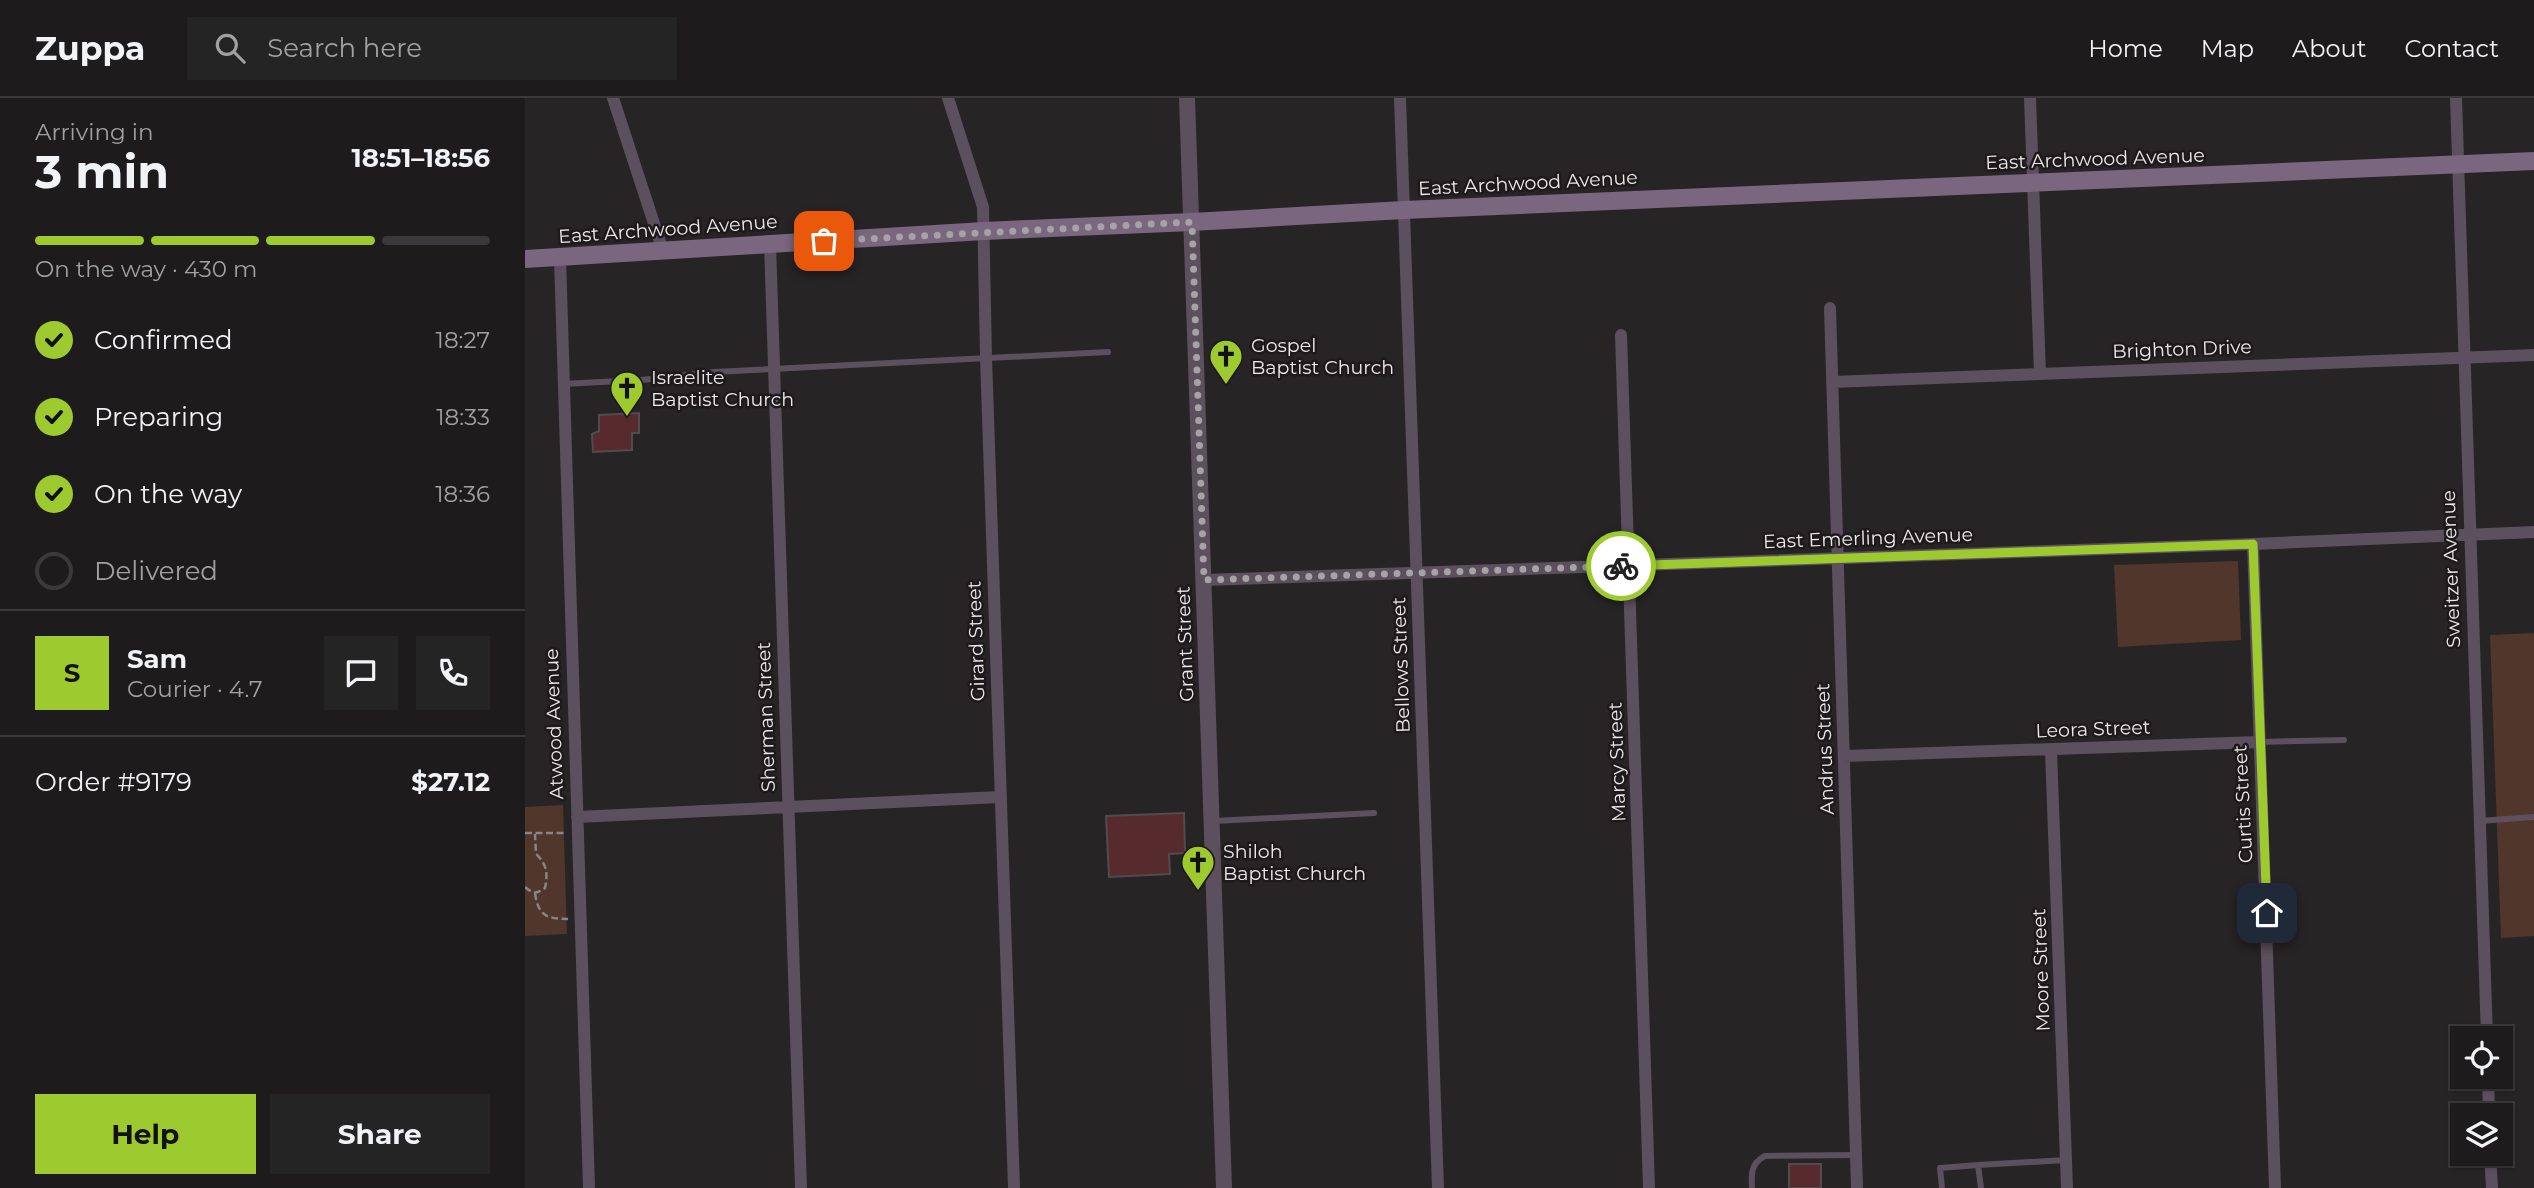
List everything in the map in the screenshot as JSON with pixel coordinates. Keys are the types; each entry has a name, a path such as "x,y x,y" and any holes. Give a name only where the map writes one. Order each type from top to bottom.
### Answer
{"main road":[{"name":"East Archwood Avenue","path":"525,259 984,231 1404,210 2534,161"}],"street":[{"path":"613,98 663,251"},
{"name":"Girard Street","path":"948,98 983,207 1014,1188"},
{"name":"Grant Street","path":"1187,98 1224,1188"},
{"name":"Bellows Street","path":"1400,98 1438,1188"},
{"path":"2030,98 2041,374"},
{"name":"Sweitzer Avenue","path":"2456,98 2487,1026"},
{"name":"Sherman Street","path":"770,244 801,1188"},
{"name":"Atwood Avenue","path":"559,258 589,1188"},
{"name":"Andrus Street","path":"1830,308 1857,1188"},
{"name":"Marcy Street","path":"1621,335 1649,1188"},
{"name":"Brighton Drive","path":"1832,382 2534,355"},
{"name":"East Emerling Avenue","path":"1204,580 2534,532"},
{"name":"Curtis Street","path":"2253,544 2275,1188"},
{"name":"Leora Street","path":"1844,756 2259,742"},
{"name":"Moore Street","path":"2051,751 2067,1188"},
{"path":"577,817 1000,797"},
{"path":"2491,1166 2492,1188"}],"lane":[{"path":"562,384 641,380 714,372 1108,352"},
{"name":"Leora Street","path":"2259,742 2344,740"},
{"path":"1212,821 1374,813"},
{"path":"2479,821 2534,817"},
{"path":"1752,1188 1751,1174 1754,1165 1765,1156 1856,1155"},
{"path":"1942,1188 1940,1168 2067,1160"},
{"path":"1978,1165 1981,1188"}],"path":[{"path":"525,833 577,832"},
{"path":"535,834 536,854 543,860 548,876 545,888 535,893"},
{"path":"525,887 535,893 538,909 543,914 568,919"}],"shaded area":[{"path":"2238,561 2241,640 2118,647 2114,565"},
{"path":"2534,633 2534,936 2501,938 2490,635"},
{"path":"563,805 567,934 525,936 525,807"}],"building":[{"path":"639,413 639,433 632,433 632,450 593,452 592,434 599,431 599,415"},
{"name":"Shiloh Baptist Church","path":"1184,813 1185,853 1169,854 1170,874 1109,877 1106,816"},
{"path":"1789,1164 1821,1164 1821,1188 1789,1188"}],"way so far":[{"path":"824,241 1192,222 1204,580 1621,566"}],"place":[{"name":"Gospel Baptist Church","path":"1226,386"},
{"name":"Israelite Baptist Church","path":"627,418"},
{"name":"Shiloh Baptist Church","path":"1198,892"}],"route":[{"path":"1621,566 2253,544 2267,913"}]}
